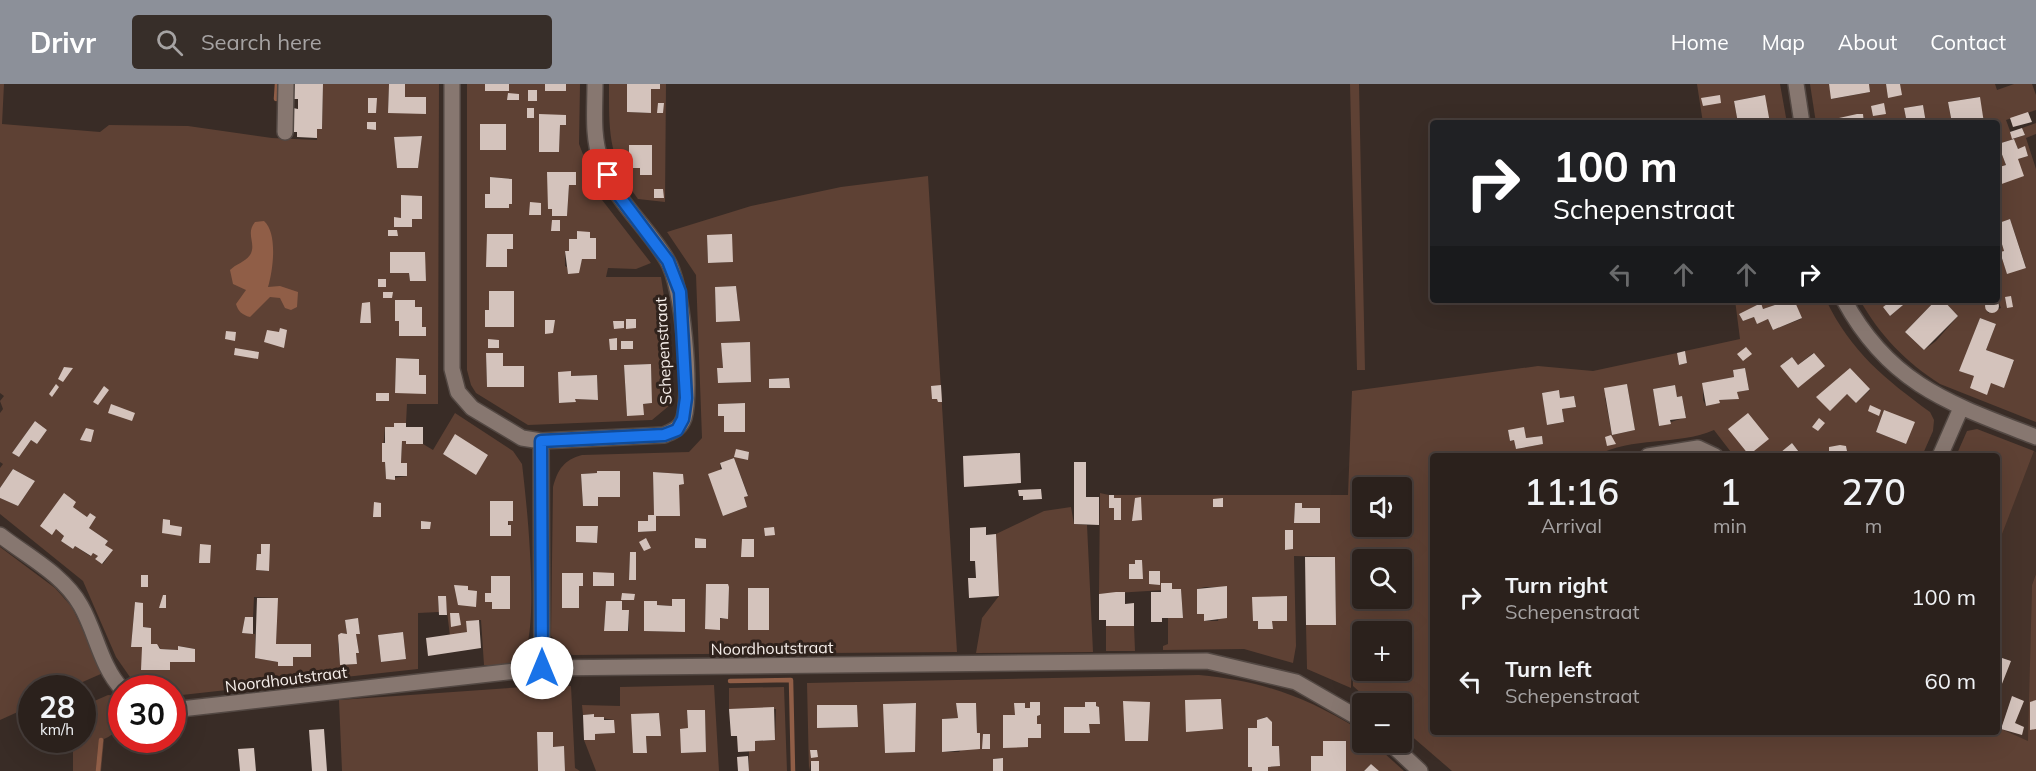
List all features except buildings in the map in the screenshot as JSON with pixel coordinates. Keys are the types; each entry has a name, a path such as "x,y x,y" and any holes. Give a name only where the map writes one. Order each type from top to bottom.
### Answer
{"street":[{"path":"285,132 286,84"},
{"name":"Schepenstraat","path":"452,84 452,369 458,392 471,408 522,438 541,441 664,435 677,430 683,419 686,398 680,292 668,261 614,189 601,161 595,128 595,84"},
{"path":"1796,84 1802,120"},
{"path":"1846,303 1856,323 1898,371 1960,408 2036,437"},
{"path":"1942,453 1960,408"},
{"path":"541,441 542,668"},
{"path":"1667,453 1698,448 1709,453"},
{"path":"0,536 69,589 80,604 112,675"},
{"name":"Noordhoutstraat","path":"186,708 542,668 1208,661 1296,682 1352,714"},
{"path":"1401,753 1420,771"}],"shaded area":[{"path":"0,84 4,84 2,124 100,132 109,125 188,126 272,138 317,140 317,129 322,129 323,84 389,84 388,113 426,113 426,97 405,97 405,84 439,84 438,404 407,404 406,423 394,423 394,427 385,427 382,462 385,462 386,479 407,476 407,463 401,463 402,441 406,441 406,444 423,444 433,450 455,413 513,451 522,464 529,535 531,598 527,647 520,660 513,664 484,665 481,620 467,621 467,632 450,636 445,596 438,597 439,612 418,613 418,669 186,695 186,675 129,675 116,657 83,581 0,514 0,498 18,506 35,481 13,469 0,488 0,468 3,464 0,462 0,413 3,409 0,401 4,396 0,393","holes":["422,136 418,168 397,168 394,137","402,196 422,196 422,219 412,219 411,227 394,227 394,218 401,218","390,252 424,252 426,280 410,281 409,273 390,273","395,300 415,300 415,307 422,308 422,327 426,328 426,336 400,336 399,321 395,320","396,358 419,359 419,375 426,375 426,393 395,393","35,421 47,430 37,444 31,440 19,457 12,453","455,435 488,455 476,474 443,454","490,501 513,501 513,521 508,521 511,536 490,536","73,507 87,517 90,513 96,517 89,528 108,541 105,545 112,551 103,564 95,559 98,556 93,553 90,556 75,546 73,549 61,541 64,536 56,529 52,534","261,544 268,571 256,570 257,554 261,554","254,597 277,598 276,644 311,644 311,657 293,657 293,666 278,666 278,662 255,658 255,634 242,633 245,617 253,617","135,602 142,603 143,627 151,628 151,644 160,649 178,650 179,646 195,649 195,662 170,662 169,670 142,670 142,647 131,647","358,619 360,633 356,634 359,653 356,653 357,664 340,665 338,644 341,633 347,634 345,620","403,632 406,659 381,662 378,635"]},
{"path":"467,84 485,84 486,91 509,91 509,84 545,84 545,91 566,91 566,84 580,84 579,144 599,196 651,263 636,269 608,268 606,277 661,277 670,337 672,395 670,405 652,420 528,425 476,393 467,370","holes":["540,115 566,115 566,125 560,125 559,152 539,152","481,124 506,124 480,149","548,172 576,172 576,185 569,185 567,216 553,216 552,209 548,209","490,177 512,179 512,203 509,204 509,208 485,208 485,194 490,194","569,239 595,239 596,259 582,259 578,273 568,273 565,266 565,251 569,251","490,291 514,291 514,327 485,310 489,310","486,353 503,353 503,366 524,366 524,387 487,387","651,364 652,403 643,404 643,415 627,415 624,365","597,375 598,400 575,399 575,402 560,403 571,376"]},
{"path":"609,84 627,84 627,112 651,113 651,84 666,84 665,202 638,199 621,171 610,131","holes":["652,145 652,175 640,175 640,168"]},
{"path":"1350,84 1359,84 1365,370 1357,370"},
{"path":"1697,84 1780,84 1786,120 1769,120 1764,95 1734,101 1737,120 1703,120"},
{"path":"1810,84 1829,84 1832,99 1870,92 1869,84 1886,84 1888,97 1900,84 1995,84 1997,90 2014,84 2032,84 2036,95 2036,110 2006,120 2013,139 2025,135 2022,128 2036,123 2036,134 2026,138 2036,169 2036,422 1940,384 1928,376 1885,337 1862,303 1884,303 1890,316 1905,303 1933,303 1905,332 1924,350 1936,341 1958,316 1946,303 1986,303 1988,313 2001,308 1999,303 2000,253 2007,273 2026,267 2010,219 2000,223 2000,182 2018,159 2028,156 2025,147 2018,149 2014,139 2000,143 2000,120 1983,120 1979,97 1948,102 1951,120 1926,120 1923,105 1904,108 1906,120 1864,120 1863,115 1839,118 1839,120 1816,120","holes":["1980,318 1996,324 1986,350 2014,361 2004,387 1960,371"]},
{"path":"2000,149 2006,165 2000,167"},
{"path":"928,176 957,652 572,655 551,636 553,487 557,475 566,463 582,455 689,452 702,438 696,275 667,232 751,206 841,187","holes":["707,235 732,235 732,262 708,263","736,286 740,321 716,322 715,287","750,342 751,382 718,383 717,368 723,368 721,343","789,378 789,388 769,388 769,379","744,403 745,431 724,432 724,416 718,416 718,404","734,458 748,495 744,497 747,507 723,516 720,463","620,471 619,497 598,497 597,506 583,506 581,474","653,472 683,474 683,484 679,485 656,516 656,531 638,532 638,521 648,521 654,515","598,527 597,543 576,542","742,539 754,540 754,557 742,557","630,552 636,553 636,580 629,579","562,573 583,573 583,586 579,586 579,607 562,608","593,573 614,573 614,586 593,586","706,584 727,584 729,588 728,618 720,619 705,629","748,588 769,588 769,630 748,629","672,599 685,599 685,632 644,631 644,601 657,601 657,605 672,606","606,601 622,601 622,610 629,610 629,631 604,631"]},
{"path":"264,221 273,243 273,262 268,287 280,286 298,292 297,307 291,310 285,308 280,298 270,297 250,317 239,311 236,304 246,290 233,284 230,270 250,255 252,226 255,222"},
{"path":"2000,238 2004,251 2000,253"},
{"path":"1735,303 1781,303 1763,309 1760,304 1739,314 1743,321 1754,317 1757,323 1768,319 1773,330 1801,319 1795,303 1828,303 1846,335 1870,363 1930,412 1934,420 1933,431 1923,453 1847,453 1846,446 1830,447 1829,453 1800,453 1792,443 1780,453 1732,453 1714,430 1685,438 1624,446 1603,453 1430,453 1430,735 2000,735 2000,728 2028,741 2032,585 2036,574 2036,771 1452,771 1412,736 1412,693 1361,693 1353,686 1353,681 1412,681 1412,621 1352,621 1351,688 1307,669 1306,625 1336,625 1335,557 1294,556 1296,646 1293,663 1244,649 1163,650 1163,646 1168,644 1168,618 1183,618 1181,589 1099,594 1100,493 1109,495 1109,508 1114,508 1115,520 1121,519 1121,499 1114,498 1114,495 1348,495 1352,391 1538,366 1593,371 1677,353 1679,365 1687,363 1685,351 1740,339","holes":["1813,353 1824,366 1780,366 1792,357 1798,365","1745,368 1749,390 1737,392 1738,399 1719,400 1719,403 1706,406 1703,400 1703,383 1734,377 1733,370","1850,369 1870,390 1856,403 1847,394 1817,397","1627,384 1635,430 1612,435 1605,398","1674,385 1677,397 1682,396 1686,417 1659,426 1653,389","1559,390 1560,398 1574,396 1576,407 1562,409 1564,422 1548,425 1542,393","1884,410 1906,444 1876,432","1508,430 1526,438 1542,436 1543,444 1516,449 1514,440 1510,441","1295,503 1302,503 1302,508 1319,509 1320,523 1294,523","1135,560 1142,560 1142,579 1129,579 1129,564 1135,564","1226,587 1218,621 1205,621 1204,614 1197,614 1197,589","1253,597 1287,597 1287,621 1272,621 1272,629 1258,629 1258,621 1253,621"]},
{"path":"1977,429 2034,451 2000,539 2000,470 2002,464 2000,463 2000,453 1957,453 1967,431"},
{"path":"2034,451 2036,452 2036,574 2032,585 2029,742 2000,728 2000,537"},
{"path":"1071,507 1074,524 1087,525 1093,652 976,653 982,618 999,596 996,534 1044,511"},
{"path":"0,547 55,588 72,607 103,673 96,676 18,675 18,712 0,720"},
{"path":"1106,626 1134,626 1135,651 1106,651"},
{"path":"1199,675 1263,686 1319,707 1352,725 1352,753 1384,753 1404,771 1378,771 1371,764 1364,771 1346,771 1346,741 1323,756 1311,756 1311,771 1268,771 1268,767 1280,766 1279,746 1272,746 1272,722 1265,717 1258,720 1257,728 1248,728 1248,766 1252,767 1252,771 1003,771 1002,758 993,759 993,771 819,771 818,761 811,761 809,771 807,683","holes":["1124,701 1149,703 1148,741 1125,741","1086,702 1096,702 1096,706 1099,707 1100,724 1089,724 1089,733 1064,733 1064,707 1085,707","915,703 915,752 885,753 884,704","956,703 976,703 977,733 959,752 942,752 942,719 958,718","1015,703 1025,703 1025,708 1030,708 1030,703 1040,703 1037,724 1041,724 1041,738 1028,738 1028,747 1003,747 1003,716 1015,715","857,705 857,727 817,728"]},
{"path":"714,685 719,771 596,771 584,740 595,740 595,734 614,733 614,720 594,717 594,714 583,715 582,705 620,706 620,687","holes":["687,710 705,710 706,752 681,753 688,728","659,713 660,735 646,736 647,752 631,715"]},
{"path":"571,686 575,768 580,771 565,771 564,747 553,747 552,732 537,733 538,771 342,771 339,700 524,687"},
{"path":"784,687 787,771 749,771 749,751 755,751 755,741 775,740 776,709 729,709 729,688"},
{"path":"108,695 108,737 104,739 101,771 73,771 73,753 96,753 96,700"}],"waterway":[{"path":"276,99 277,84"},
{"path":"730,681 791,680 793,771"},
{"path":"98,771 101,740"}],"route":[{"path":"542,668 541,441 664,435 677,430 683,419 686,398 680,292 668,261 614,189 608,175"}]}
